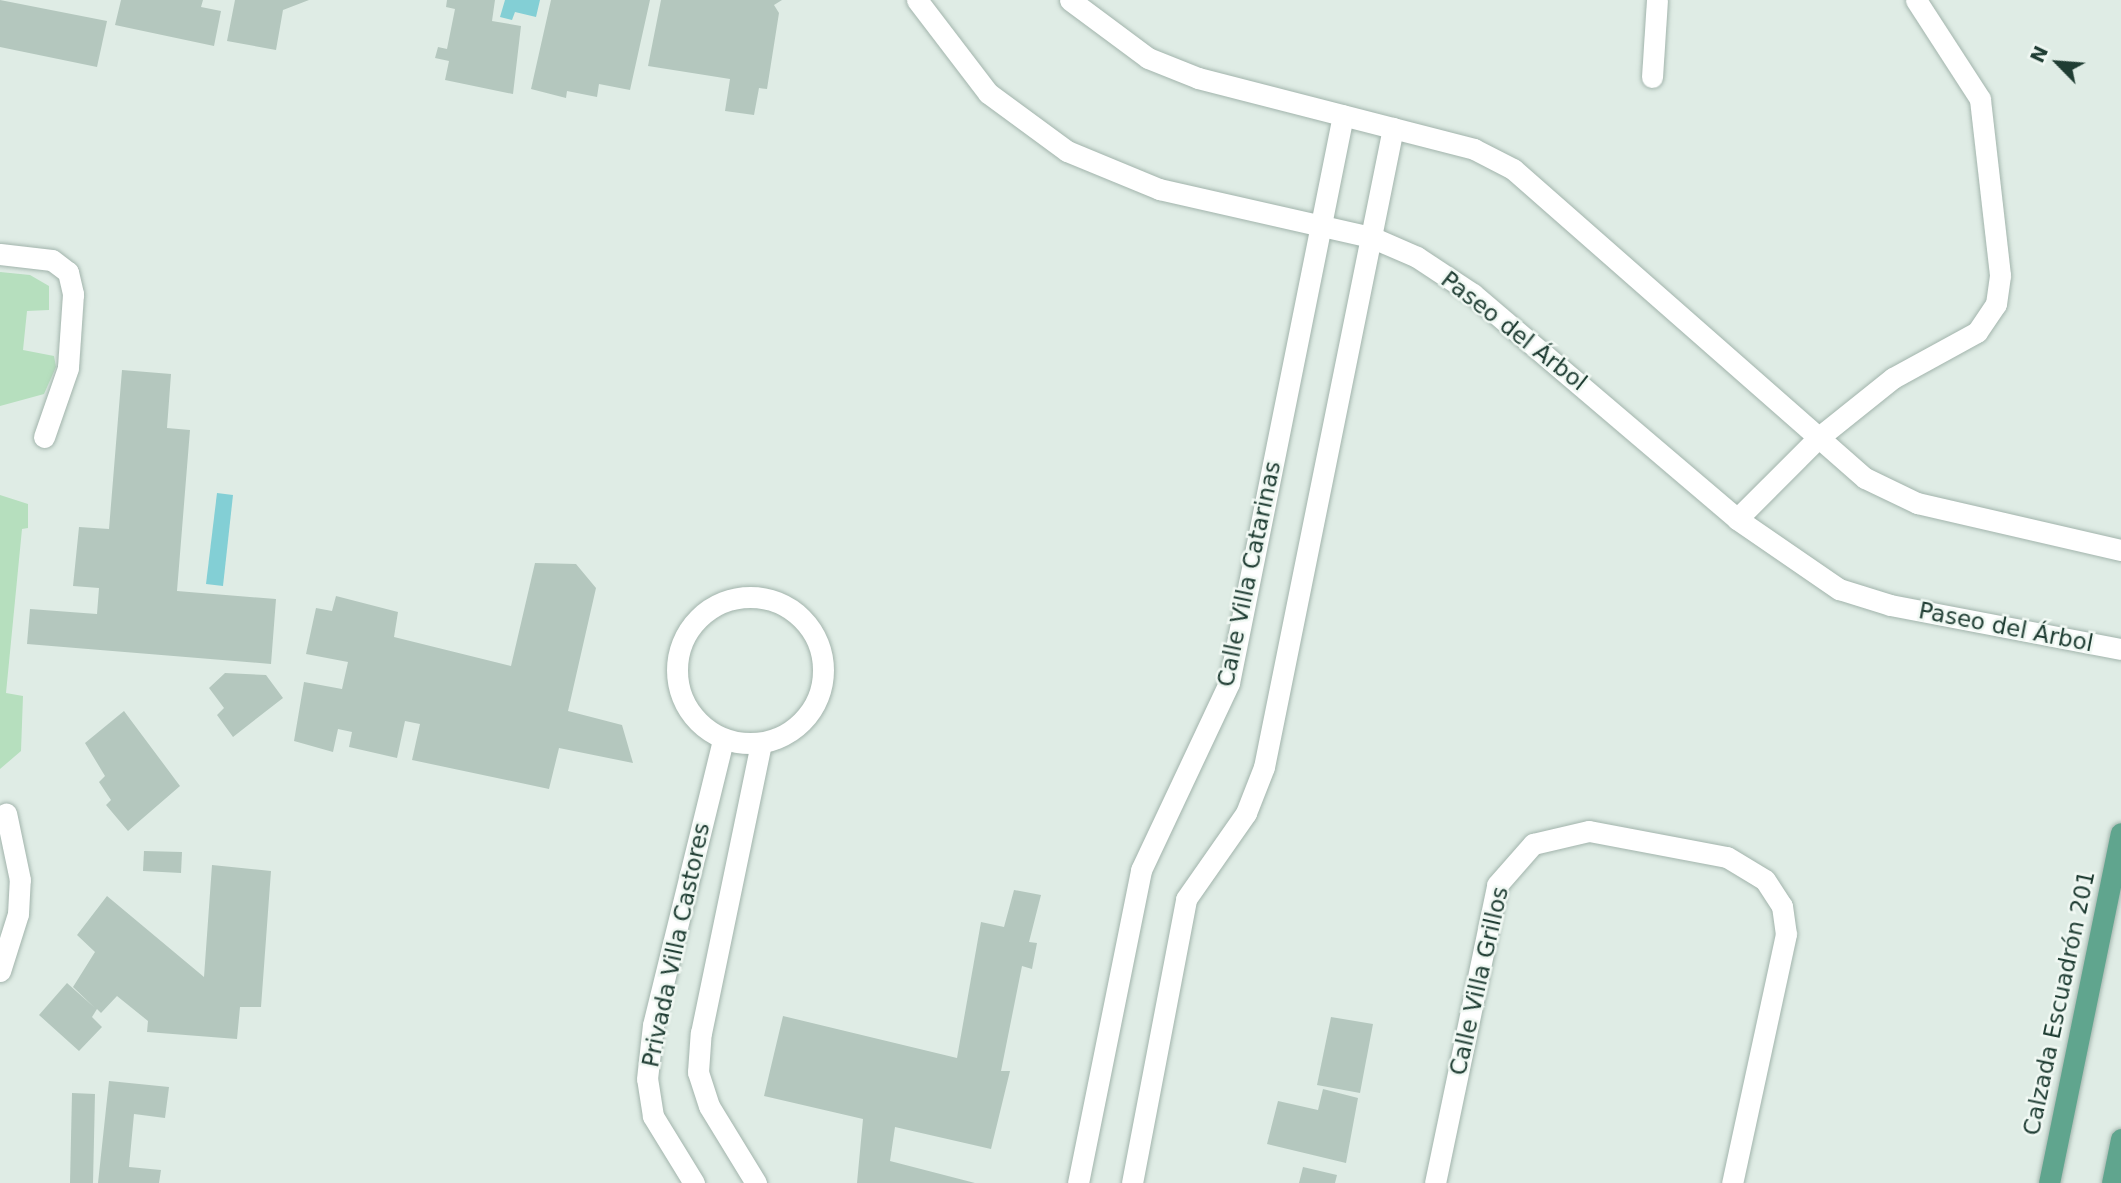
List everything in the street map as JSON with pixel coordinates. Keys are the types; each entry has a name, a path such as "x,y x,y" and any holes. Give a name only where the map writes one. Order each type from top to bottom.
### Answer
{"main road":[{"name":"Calzada Escuadrón 201","path":"2049,1183 2121,833"},
{"path":"2112,1183 2121,1139"}],"street":[{"name":"Paseo del Árbol","path":"917,0 988,93 1067,151 1159,189 1371,237 1417,257 1473,294 1737,519 1839,589 1890,606 2121,649"},
{"path":"1070,0 1147,58 1343,115 1474,149 1513,169 1865,478 1917,503 2121,550"},
{"path":"1652,77 1657,0"},
{"path":"1737,519 1818,438 1893,378 1977,332 1996,303 2000,275 1980,99 1916,0"},
{"name":"Calle Villa Catarinas","path":"1078,1183 1141,870 1229,682 1343,115"},
{"path":"1132,1183 1186,899 1246,813 1264,767 1393,128"},
{"path":"0,254 52,260 68,272 73,307 68,368 44,438"},
{"path":"758,597 799,617 817,646 822,680 802,722 761,743 723,738 687,709 677,664 695,622 734,598 758,597"},
{"name":"Privada Villa Castores","path":"694,1183 653,1116 647,1079 653,1025 723,738"},
{"name":"Privada Villa Castores","path":"756,1183 709,1106 698,1072 761,743"},
{"path":"0,971 16,925 20,880 6,813"},
{"name":"Calle Villa Grillos","path":"1435,1183 1497,885 1533,844 1589,831 1727,857 1765,880 1782,906 1786,934 1732,1183"}],"green space":[{"path":"0,272 30,275 49,286 49,310 27,311 23,350 54,356 56,367 44,394 0,406"},
{"path":"0,495 28,504 28,528 22,529 6,693 23,696 21,751 0,769"}],"water":[{"path":"505,0 540,0 536,17 515,12 512,20 500,17"},
{"path":"217,493 233,495 223,586 206,584"}],"building":[{"path":"0,0 107,21 97,67 0,47"},
{"path":"121,0 203,0 201,7 221,11 214,46 115,25"},
{"path":"235,0 309,0 283,10 276,50 227,41"},
{"path":"447,0 495,0 492,21 521,26 513,94 445,80 449,61 435,58 438,47 447,49 455,9 446,7"},
{"path":"551,0 650,0 630,90 599,84 597,97 567,91 566,98 531,89"},
{"path":"661,0 782,0 774,5 779,13 767,89 759,88 754,115 725,111 730,79 648,66"},
{"path":"122,370 171,374 167,428 190,430 177,591 276,599 271,664 27,644 30,609 97,614 99,588 73,586 79,527 109,529"},
{"path":"535,563 576,564 596,588 568,711 622,725 633,763 559,748 549,789 412,760 420,724 405,721 397,758 349,747 352,732 338,729 333,752 294,741 304,682 342,689 348,662 306,654 316,608 332,611 336,596 398,612 394,637 511,666"},
{"path":"225,673 266,675 283,698 233,737 217,715 224,708 209,688"},
{"path":"124,711 180,786 128,831 106,805 111,800 99,782 105,776 85,743"},
{"path":"144,851 182,852 181,873 143,871"},
{"path":"212,865 271,871 261,1007 240,1007 237,1039 147,1032 148,1021 117,996 101,1013 97,1009 92,1017 102,1027 79,1051 39,1015 67,983 95,1008 73,987 95,952 77,935 107,896 204,977"},
{"path":"1014,890 1041,895 1029,942 1037,943 1032,969 1022,966 1001,1071 1010,1071 991,1149 895,1127 890,1161 975,1183 857,1183 863,1119 764,1096 783,1016 957,1058 981,922 1004,927"},
{"path":"1331,1017 1373,1024 1360,1093 1317,1085"},
{"path":"109,1081 169,1087 165,1118 134,1114 129,1167 161,1170 159,1183 98,1183"},
{"path":"1323,1089 1358,1098 1346,1163 1267,1144 1278,1101 1318,1110"},
{"path":"72,1093 95,1094 93,1183 70,1183"},
{"path":"1303,1167 1337,1175 1335,1183 1299,1183"}]}
